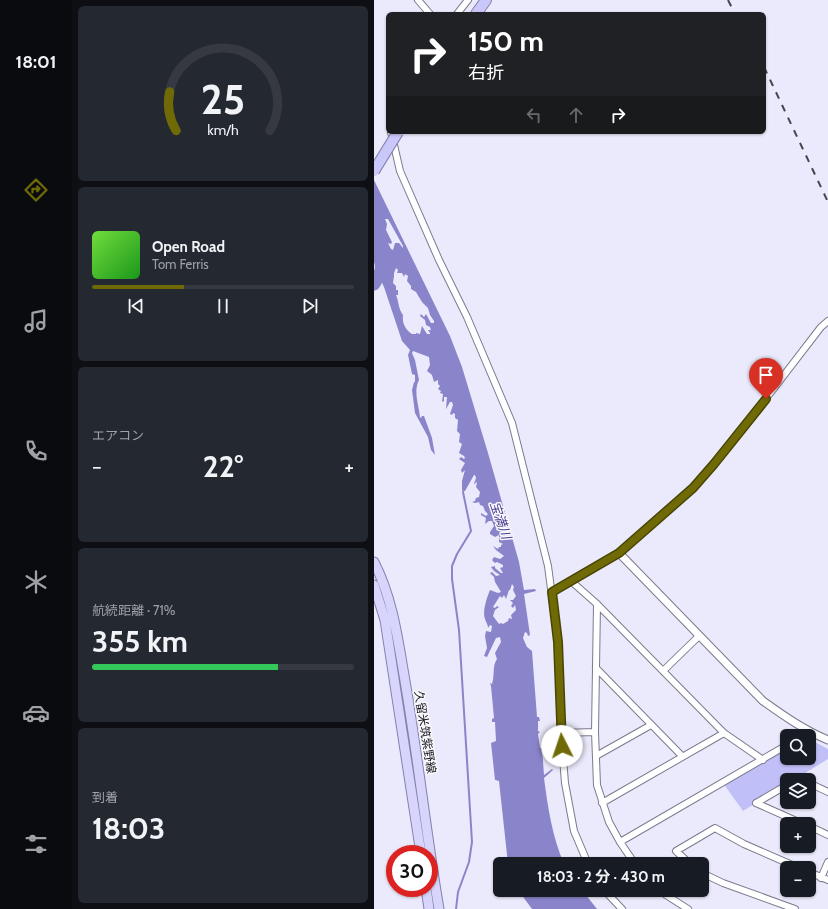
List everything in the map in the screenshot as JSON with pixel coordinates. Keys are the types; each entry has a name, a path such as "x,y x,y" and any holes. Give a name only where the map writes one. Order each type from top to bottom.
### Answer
{"highway":[{"path":"477,12 486,0"},
{"path":"374,171 397,134"}],"main road":[{"name":"久留米筑紫野線","path":"374,562 382,577 394,617 439,909"},
{"name":"久留米筑紫野線","path":"374,585 385,620 420,845"},
{"path":"427,897 429,909"}],"street":[{"path":"418,0 428,12"},
{"path":"459,12 468,0"},
{"path":"391,134 400,171 512,423 548,566 558,642 561,733 568,807 574,831 585,857"},
{"path":"552,592 619,553 693,488 714,464 828,321"},
{"path":"619,553 763,701 804,729"},
{"path":"572,581 597,604 724,733 763,760"},
{"path":"597,604 595,732 597,785 609,822 630,857"},
{"path":"663,671 699,636"},
{"path":"596,668 682,756"},
{"path":"596,756 651,725"},
{"path":"561,733 595,732"},
{"path":"602,803 724,733"},
{"path":"816,735 828,740"},
{"path":"620,842 780,749"},
{"path":"816,786 828,792"},
{"path":"780,789 756,803 787,817"},
{"path":"682,857 676,851 715,828 744,844 783,861"},
{"path":"816,829 828,835"},
{"path":"821,878 828,862"},
{"path":"709,876 779,906 794,909"},
{"path":"816,876 828,880"},
{"path":"611,897 622,909"},
{"path":"669,897 688,909"}],"shaded area":[{"path":"816,743 828,749 828,759 805,773 780,773 780,788 743,811 723,783 780,749 780,765 816,765"}],"water":[{"name":"宝満川","path":"374,180 450,336 462,367 488,453 519,562 524,590 535,589 536,591 524,594 530,635 528,636 525,632 523,638 527,647 532,651 537,717 539,717 540,721 538,721 538,731 540,732 538,734 540,748 542,748 544,775 552,769 553,770 544,778 553,832 561,857 507,857 499,781 495,780 491,743 496,741 495,722 492,722 492,719 494,718 490,683 492,684 493,681 495,662 497,659 495,653 501,642 500,637 496,638 487,657 484,656 487,648 485,636 486,631 491,632 492,626 490,625 488,628 484,616 486,600 490,590 498,593 501,592 495,582 494,577 490,573 492,572 496,576 500,575 491,567 495,566 495,568 503,573 500,568 503,567 503,565 497,562 495,563 492,560 494,557 500,559 504,556 493,546 498,549 503,544 499,542 499,535 495,537 490,534 494,526 492,521 485,524 486,518 481,515 481,513 486,516 488,514 483,506 480,505 479,502 472,502 479,497 480,492 476,487 477,483 476,482 474,484 476,478 475,475 465,491 462,490 462,481 465,470 462,473 461,470 465,463 459,459 461,457 464,459 465,458 459,453 462,444 459,442 460,434 457,431 458,420 455,418 455,414 450,414 453,405 452,402 450,402 446,409 447,397 444,397 444,401 442,402 443,394 440,393 441,391 438,389 440,386 438,384 438,380 434,382 432,375 427,371 430,365 429,357 413,351 412,353 419,380 416,394 420,417 421,418 424,416 432,438 435,455 431,450 428,437 415,413 412,390 415,382 415,375 412,374 408,355 410,350 402,341 384,287 374,262","holes":["385,219 388,219 403,246 403,248 399,243 395,243 393,250 391,249 388,243 391,244 392,242 386,230 387,224","396,268 398,270 397,273 402,273 404,277 405,274 408,276 407,281 411,286 411,289 416,292 428,308 434,323 431,323 426,314 424,317 421,314 420,316 425,320 426,325 430,327 431,330 428,330 430,334 427,334 422,326 420,334 412,334 406,328 396,295 398,295 398,290 396,290 396,286 393,283","512,584 516,596 513,600 510,600 513,603 511,606 513,608 515,605 516,610 511,615 512,619 509,618 508,621 503,624 499,624 493,616 495,610 499,607 493,607 500,596 502,598 504,595 506,599"]},
{"path":"523,897 588,897 597,909 532,909"}],"waterway":[{"path":"374,284 381,271 382,259"},
{"path":"466,479 469,470"},
{"path":"456,909 458,892 469,862 472,842 459,630 452,579 452,566 457,554 471,531 463,492 464,489"}],"railway":[{"path":"728,0 734,12"},
{"path":"766,71 828,202"}],"route":[{"path":"562,746 558,642 552,592 619,553 693,488 766,399"}]}
